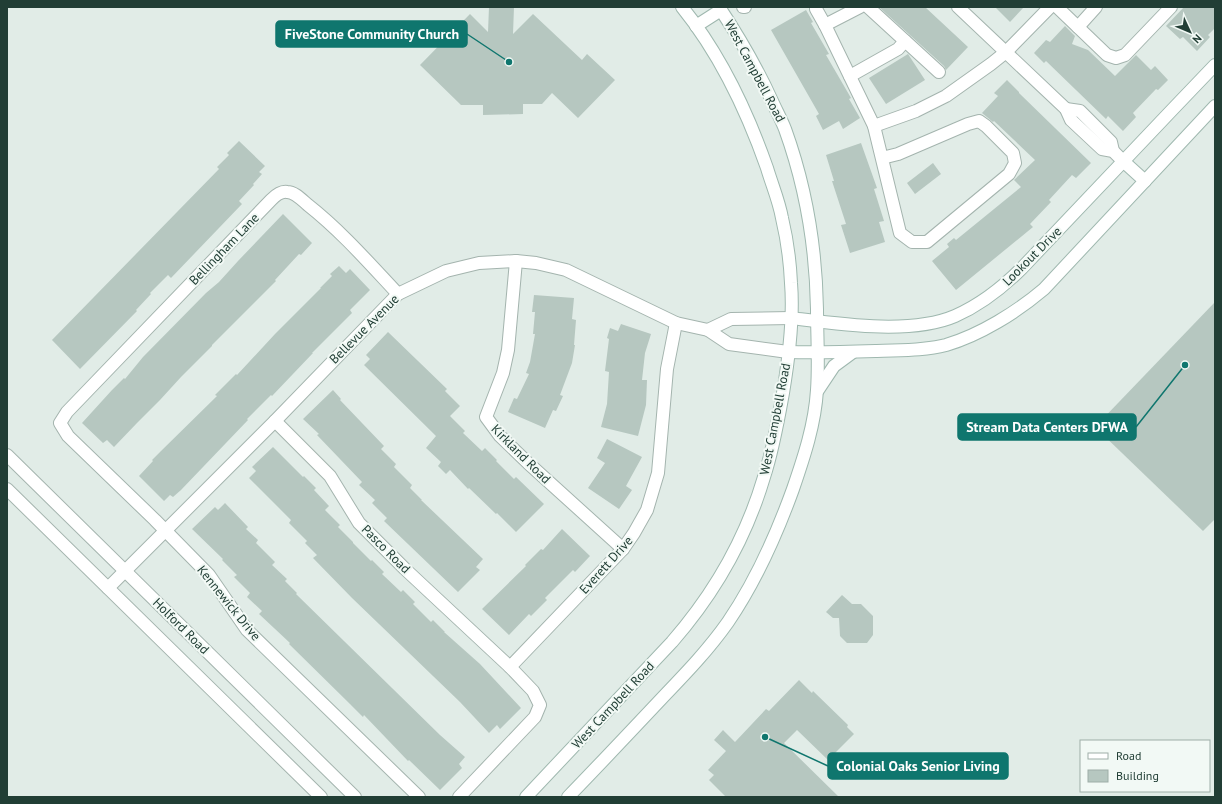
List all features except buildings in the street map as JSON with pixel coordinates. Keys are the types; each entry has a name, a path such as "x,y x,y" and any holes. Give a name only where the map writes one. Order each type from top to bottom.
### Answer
{"street":[{"name":"West Campbell Road","path":"526,797 686,626 719,578 741,536 756,501 773,446 786,374 791,318 791,283 787,244 782,217 775,191 743,108 722,66 704,37 682,7"},
{"path":"826,25 860,7"},
{"path":"868,7 939,72"},
{"path":"958,7 1066,109 1071,120 1102,149 1113,151 1145,181"},
{"path":"874,126 916,111 946,96 1006,52 1050,7"},
{"path":"1057,7 1107,55 1116,58 1125,55 1171,7"},
{"path":"1078,26 1096,7"},
{"name":"West Campbell Road","path":"568,797 704,653 721,632 755,577 776,533 804,459 807,445 817,391 818,352 816,273 811,228 803,189 784,127 764,83 722,8"},
{"path":"696,26 722,8"},
{"path":"816,9 826,25 874,126 900,233 912,242 927,242 1009,174 1014,163 1013,153 979,121 968,124 898,154 882,158"},
{"path":"850,76 898,49 905,41"},
{"name":"Lookout Drive","path":"791,318 871,326 921,325 945,320 974,307 1009,281 1215,66"},
{"path":"788,352 923,350 947,345 967,337 1009,315 1044,289 1215,106"},
{"name":"Bellingham Lane","path":"60,422 67,412 277,194 286,192 294,194 323,217 364,257 398,294"},
{"name":"Bellevue Avenue","path":"108,588 275,421 398,294 446,271 479,263 516,262 566,270 676,323 708,330 729,344 788,352"},
{"name":"Kirkland Road","path":"516,262 508,350 503,373 486,417 500,436 528,464 623,549"},
{"path":"708,330 731,319 791,318"},
{"name":"Everett Drive","path":"510,666 623,549 647,510 658,473 667,369 676,323"},
{"path":"817,391 834,366 852,352"},
{"name":"Pasco Road","path":"275,421 330,476 360,523 405,569 510,666 533,691 540,705 535,717 459,797"},
{"name":"Kennewick Drive","path":"60,422 68,436 166,530 209,576 247,630 419,797"},
{"name":"Holford Road","path":"7,455 355,797"},
{"name":"Holford Road","path":"7,489 320,797"}],"place":[{"name":"FiveStone Community Church","path":"509,62"},
{"name":"Stream Data Centers DFWA","path":"1185,365"},
{"name":"Colonial Oaks Senior Living","path":"765,737"}]}
